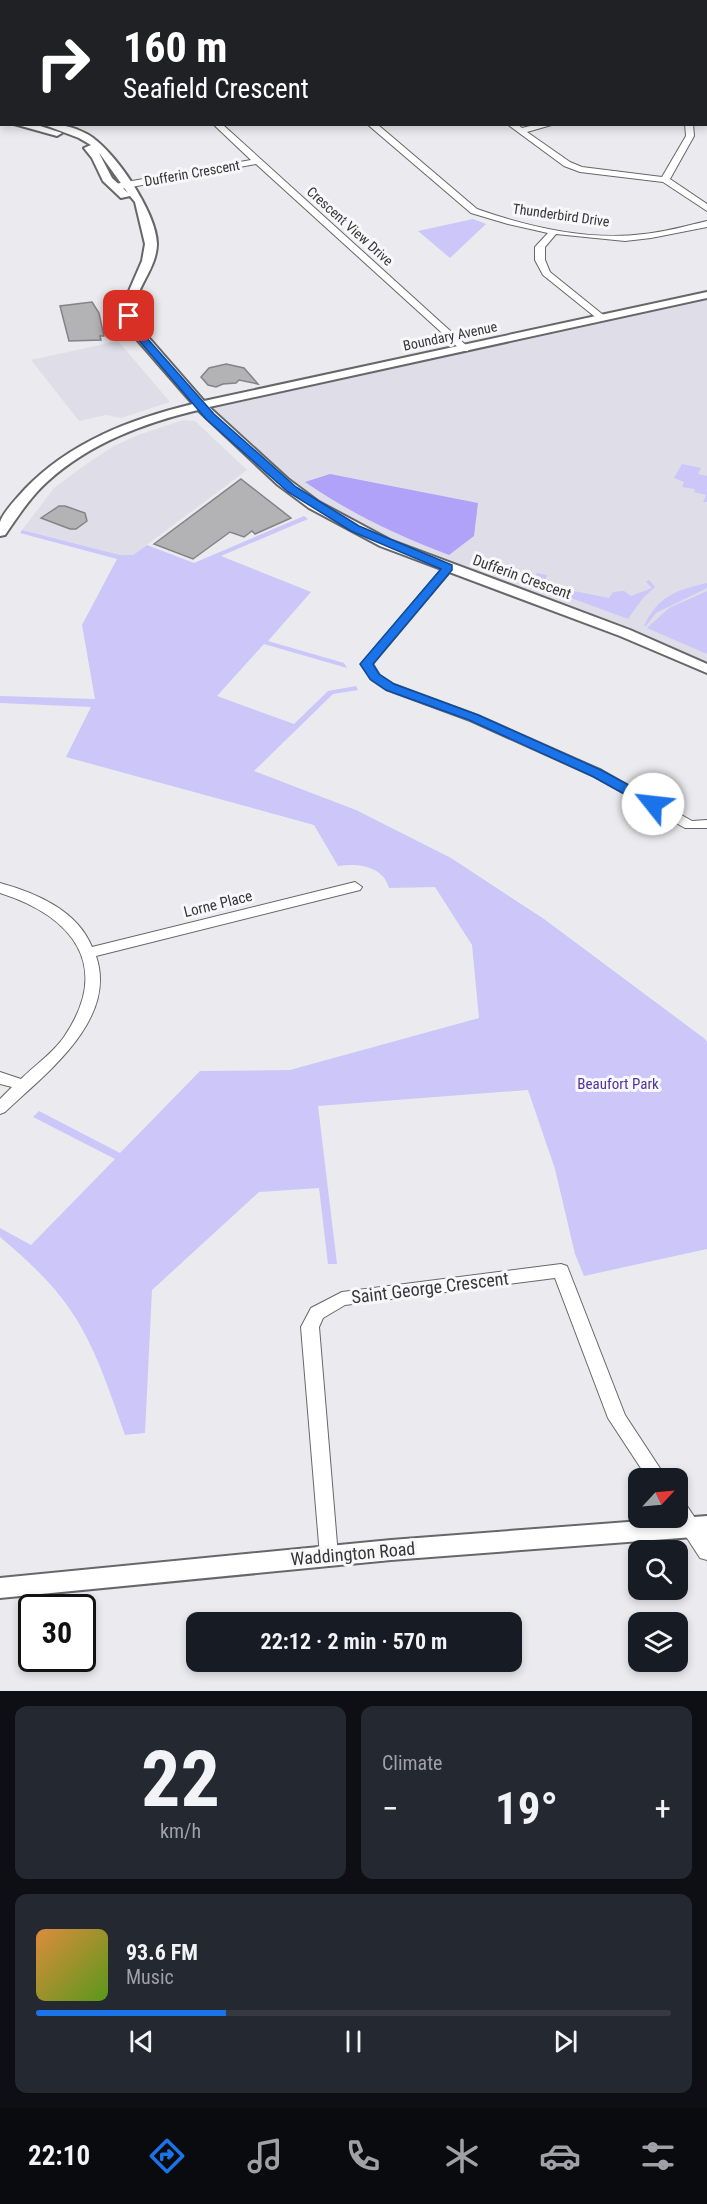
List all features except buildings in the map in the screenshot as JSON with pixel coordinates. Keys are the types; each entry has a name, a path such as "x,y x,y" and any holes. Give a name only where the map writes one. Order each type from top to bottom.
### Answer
{"street":[{"name":"Dufferin Crescent","path":"28,126 55,132 86,147 97,157 108,179 140,202 140,208 148,226 150,250 146,268 130,298 128,307 130,320 142,339 200,405 283,482 314,505 375,538 448,568 625,633 707,669"},
{"name":"Dufferin Crescent","path":"54,126 77,133 100,146 110,158 120,186"},
{"name":"Crescent View Drive","path":"220,126 465,349"},
{"name":"Thunderbird Drive","path":"373,126 474,211 492,218 554,231 625,238 643,237 707,224"},
{"path":"514,126 567,164 580,169 665,180 707,208"},
{"path":"520,131 542,126"},
{"path":"665,180 690,136 690,126"},
{"name":"Dufferin Crescent","path":"120,186 258,161"},
{"path":"554,231 540,247 540,260 546,273 602,318"},
{"name":"Boundary Avenue","path":"0,532 29,490 52,469 75,453 121,429 200,405 707,295"},
{"path":"448,568 367,664 375,677 390,687 474,718 597,773 690,825 707,824"},
{"name":"Lorne Place","path":"88,953 355,887"},
{"path":"0,888 34,899 54,911 82,939 93,968 93,991 86,1013 69,1042 0,1108"},
{"path":"0,1078 24,1085"},
{"name":"Saint George Crescent","path":"329,1556 310,1328 317,1313 342,1299 561,1271 617,1418 651,1468"},
{"path":"699,1527 707,1552"},
{"name":"Waddington Road","path":"0,1588 329,1556 699,1527"}],"shaded area":[{"path":"707,295 707,669 448,568 314,505 200,405"},
{"path":"118,341 170,402 121,418 106,415 79,421 31,360"},
{"path":"183,420 195,421 247,470 133,555 120,555 22,530 54,488 85,465 112,447 138,435"},
{"path":"330,474 478,503 474,536 449,555 410,539 358,514 305,482"}],"green space":[{"path":"473,219 486,224 450,258 418,231"},
{"path":"682,464 701,468 698,474 707,476 707,502 703,502 706,495 694,492 695,489 682,487 684,482 674,478"},
{"name":"Beaufort Park","path":"304,516 308,519 221,556 311,592 268,641 344,663 347,668 264,644 217,696 294,724 328,691 356,686 358,690 333,694 254,771 356,810 451,858 544,919 705,1039 707,1042 707,1249 584,1276 575,1254 555,1169 528,1090 318,1106 337,1264 328,1264 319,1188 259,1192 152,1290 145,1433 125,1435 100,1366 73,1314 45,1278 0,1237 0,1228 31,1245 115,1159 33,1117 39,1111 120,1153 200,1071 290,1070 479,1018 472,945 435,887 389,888 386,881 376,871 354,865 338,866 314,825 66,757 91,707 0,703 0,696 95,699 82,625 117,559 20,533 22,530 120,555 133,555 147,545 194,563"},
{"path":"536,573 547,575 544,585 609,598 613,592 624,591 631,596 652,588 646,582 649,580 655,587 643,598 628,619 541,587"},
{"path":"707,583 707,588 656,613 644,626 655,608 669,596 686,588"},
{"path":"707,591 707,654 647,628 669,608"}],"route":[{"path":"129,316 131,324 142,339 210,416 292,490 314,505 385,543 448,568 367,664 375,677 390,687 474,718 597,773 653,804"}]}
